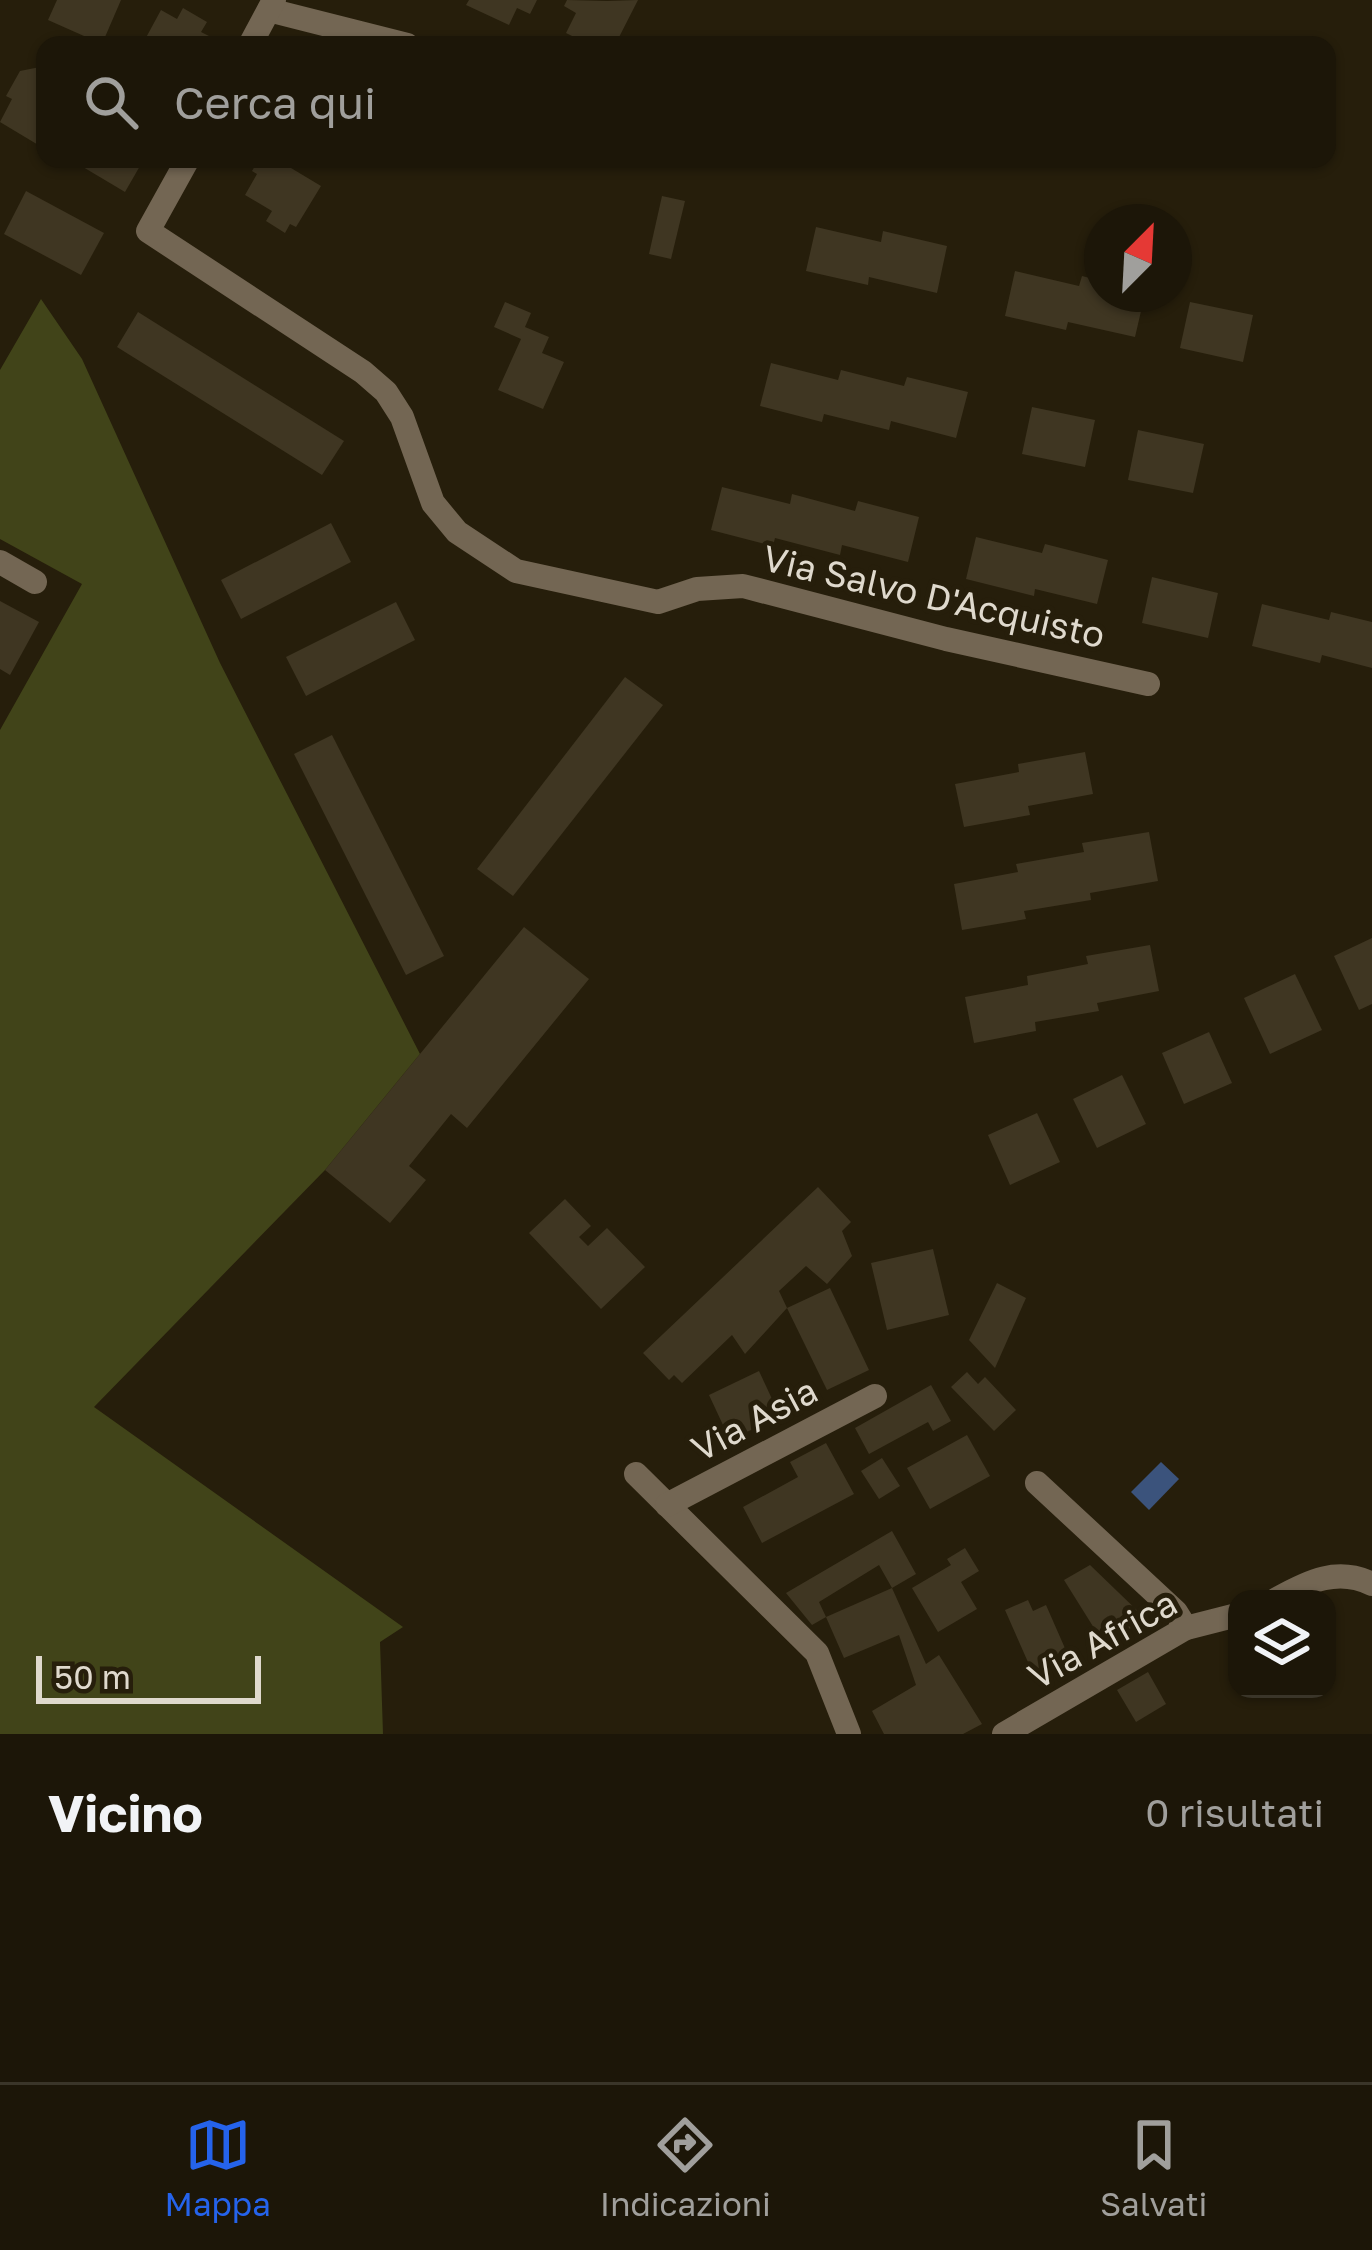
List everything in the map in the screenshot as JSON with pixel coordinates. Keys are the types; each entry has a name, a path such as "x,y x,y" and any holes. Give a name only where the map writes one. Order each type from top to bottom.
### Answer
{"street":[{"path":"255,36 272,5 377,36"},
{"name":"Via Salvo D'Acquisto","path":"183,168 148,231 363,372 386,392 402,417 418,470 434,502 457,532 516,571 658,602 697,589 743,586 946,639 1148,684"},
{"path":"0,562 34,582"},
{"name":"Via Asia","path":"668,1505 875,1396"},
{"path":"636,1474 817,1653 849,1734"},
{"path":"1037,1484 1176,1612 1186,1628"},
{"path":"1296,1590 1324,1577 1348,1575 1372,1584"},
{"name":"Via Africa","path":"1004,1734 1186,1628 1228,1617"}],"green space":[{"path":"41,299 82,359 220,663 420,1054 325,1170 94,1407 403,1627 380,1642 383,1734 0,1734 0,730 82,584 0,539 0,370"}],"water":[{"path":"1161,1462 1179,1479 1149,1510 1131,1492"}],"building":[{"path":"57,0 121,0 105,36 84,36 48,20"},
{"path":"469,0 537,0 530,14 517,8 509,25 466,5"},
{"path":"567,0 638,0 620,36 566,33 576,13 564,6"},
{"path":"183,8 207,22 201,32 209,36 147,36 161,10 177,19"},
{"path":"36,68 36,144 0,122 12,99 6,96 20,71"},
{"path":"85,168 139,168 125,192"},
{"path":"291,168 321,186 296,227 290,224 285,233 266,221 272,211 245,195 257,174 252,171"},
{"path":"26,191 104,233 81,275 4,234"},
{"path":"662,196 685,201 671,259 649,254"},
{"path":"816,227 881,242 883,231 947,246 937,293 869,277 868,285 806,271"},
{"path":"1015,271 1079,286 1084,276 1084,312 1141,312 1135,337 1068,322 1066,330 1005,316"},
{"path":"505,302 531,313 525,327 549,337 542,353 564,362 543,409 498,390 521,339 494,327"},
{"path":"1192,302 1253,315 1243,362 1180,348"},
{"path":"138,312 344,441 322,475 117,347"},
{"path":"771,363 838,380 841,370 904,386 907,377 968,392 956,438 891,421 889,430 824,414 822,422 760,406"},
{"path":"1032,407 1095,420 1085,467 1022,454"},
{"path":"1138,430 1204,444 1193,493 1128,480"},
{"path":"722,487 790,504 792,494 855,511 858,501 919,517 908,562 842,545 840,555 775,538 773,546 711,530"},
{"path":"331,523 351,562 241,619 221,580"},
{"path":"976,537 1042,553 1045,544 1108,560 1097,604 1035,589 1034,596 966,579"},
{"path":"1152,577 1218,593 1208,638 1142,623"},
{"path":"0,601 39,622 10,675 0,669"},
{"path":"396,602 415,640 306,696 286,657"},
{"path":"1262,604 1329,620 1331,612 1372,622 1372,668 1322,655 1320,663 1252,646"},
{"path":"625,677 663,705 513,896 477,869"},
{"path":"332,735 444,956 406,975 294,754"},
{"path":"1085,752 1093,794 1028,806 1030,815 964,827 955,784 1019,772 1018,764"},
{"path":"1149,832 1158,881 1090,893 1091,900 1024,911 1026,919 962,930 954,884 1018,872 1016,864 1084,852 1082,843"},
{"path":"524,927 589,979 467,1128 451,1114 409,1166 426,1180 390,1223 325,1170"},
{"path":"1372,938 1372,1004 1359,1010 1334,956"},
{"path":"1150,945 1159,991 1097,1003 1099,1011 1035,1022 1036,1031 974,1043 965,997 1028,985 1027,976 1088,964 1086,956"},
{"path":"1295,974 1322,1030 1270,1054 1244,998"},
{"path":"1209,1032 1232,1083 1184,1104 1162,1053"},
{"path":"1122,1075 1146,1124 1097,1148 1073,1099"},
{"path":"1037,1113 1060,1162 1010,1185 988,1135"},
{"path":"818,1187 851,1222 842,1231 852,1256 827,1284 806,1266 779,1291 787,1308 745,1354 732,1335 682,1383 674,1375 669,1380 643,1353"},
{"path":"565,1199 591,1226 579,1237 588,1246 607,1228 645,1267 601,1309 529,1233"},
{"path":"933,1249 949,1315 887,1330 871,1263"},
{"path":"997,1283 1026,1298 995,1368 969,1340"},
{"path":"830,1288 869,1370 827,1390 787,1308"},
{"path":"759,1371 780,1416 730,1440 709,1395"},
{"path":"967,1372 978,1384 985,1377 1016,1410 994,1431 951,1387"},
{"path":"931,1385 951,1421 933,1431 928,1422 869,1454 855,1428"},
{"path":"967,1435 990,1476 930,1509 907,1468"},
{"path":"826,1443 854,1494 762,1543 743,1507 798,1477 790,1462"},
{"path":"882,1458 900,1486 879,1499 861,1471"},
{"path":"892,1531 916,1574 892,1588 879,1565 819,1602 826,1617 812,1625 786,1593"},
{"path":"965,1548 979,1571 961,1582 977,1609 938,1632 912,1588 951,1565 947,1559"},
{"path":"1090,1565 1146,1619 1104,1644 1064,1580"},
{"path":"892,1588 926,1664 939,1655 982,1724 963,1734 884,1734 872,1711 916,1685 899,1635 844,1658 826,1617"},
{"path":"1028,1600 1033,1611 1046,1605 1071,1662 1035,1678 1005,1610"},
{"path":"1148,1672 1166,1704 1136,1722 1117,1690"}]}
